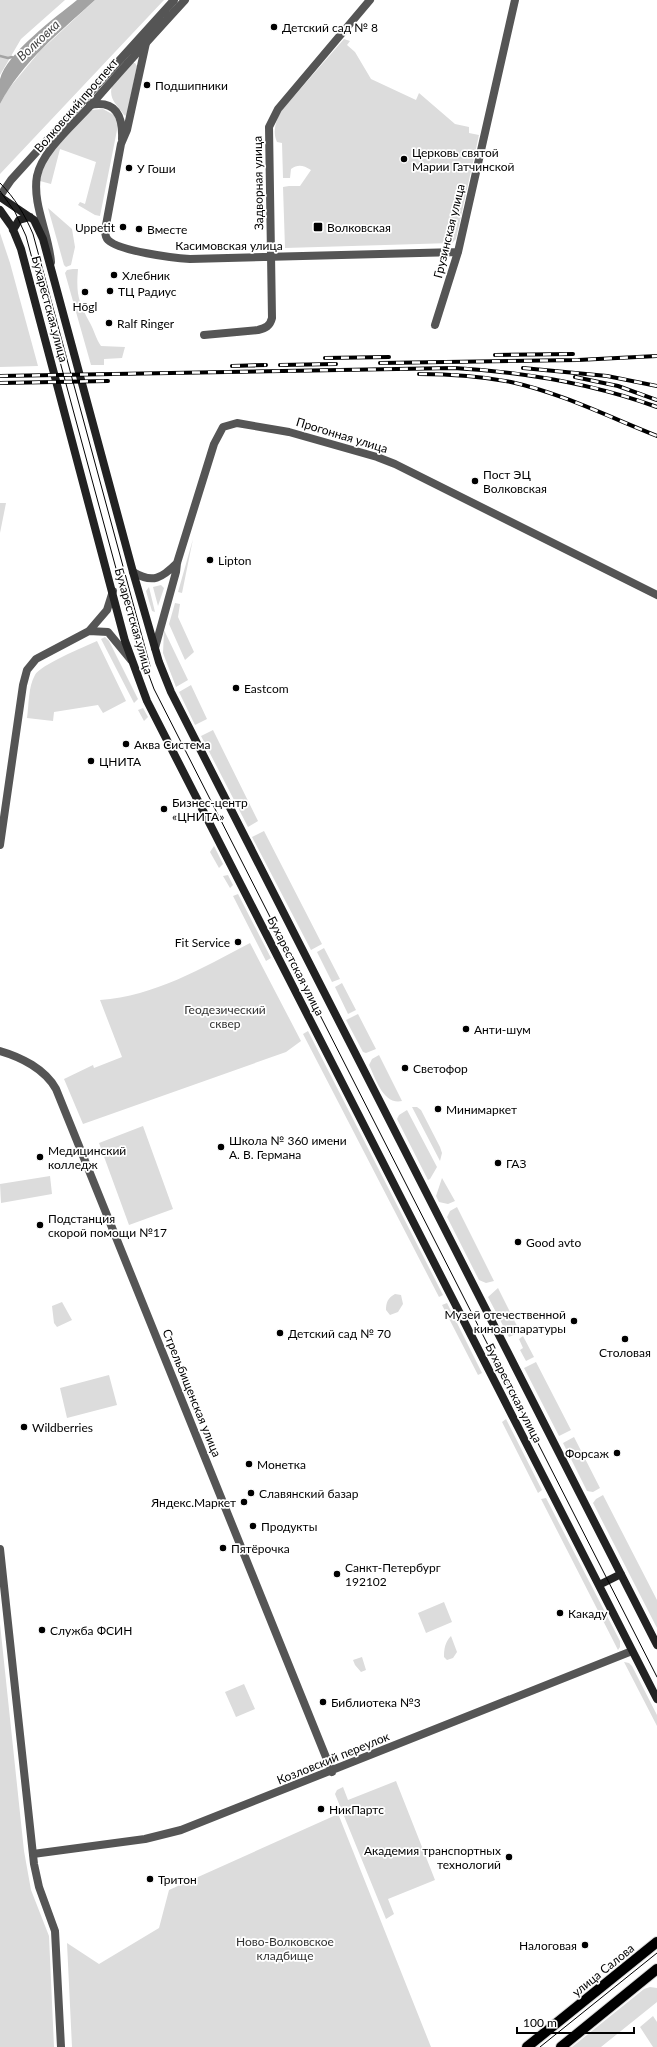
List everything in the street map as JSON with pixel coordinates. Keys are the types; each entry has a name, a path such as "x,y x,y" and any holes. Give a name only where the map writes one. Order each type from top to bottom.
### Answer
{"main road":[{"name":"Бухарестская улица","path":"0,196 30,217 38,228 52,269 133,572 168,687 657,1644"},
{"name":"Бухарестская улица","path":"0,210 13,230 27,269 131,660 147,701 657,1699"},
{"path":"13,230 20,219 30,217"},
{"path":"599,1586 621,1574"},
{"name":"улица Салова","path":"527,2047 657,1942"},
{"path":"561,2047 657,1969"}],"street":[{"name":"Волковский проспект","path":"0,196 11,180 174,0"},
{"name":"Волковский проспект","path":"52,269 50,248 37,193 37,176 40,166 48,152 185,0"},
{"name":"Задворная улица","path":"204,335 258,330 266,328 270,324 272,318 268,135 273,117 278,109 370,0"},
{"name":"Грузинская улица","path":"435,325 458,252 515,0"},
{"name":"Касимовская улица","path":"146,43 128,130 121,144 106,225 105,234 109,240 122,246 178,258 271,258 458,252"},
{"path":"90,105 104,104 116,111 122,124 121,144"},
{"name":"Прогонная улица","path":"155,648 176,572 177,563 216,438 223,427 237,423 290,432 396,464 657,595"},
{"path":"133,572 143,578 153,579 162,576 177,563"},
{"path":"0,845 23,685 27,670 39,657 89,631 106,610 113,592"},
{"path":"89,631 108,632 131,660"},
{"name":"Стрельбищенская улица","path":"0,1051 21,1058 49,1080 56,1089 332,1772"},
{"path":"0,1548 33,1854 40,1887 55,1931 61,2047"},
{"name":"Козловский переулок","path":"33,1854 133,1841 168,1834 332,1772 632,1651"}],"green space":[{"path":"0,0 65,0 21,39 0,75"},
{"path":"95,0 164,0 0,174 0,104 6,92 40,51"},
{"path":"344,39 350,41 347,45 355,52 371,79 416,100 419,93 455,124 469,127 469,133 479,135 456,239 452,243 285,248 283,187 300,186 311,170 303,166 296,166 291,169 290,178 283,178 282,143 277,142 275,134 276,122 281,111"},
{"path":"133,63 137,66 127,114 125,116 114,102 111,91 112,86"},
{"path":"103,109 114,115 118,125 100,216 95,215 78,205 80,202 85,204 96,162 60,149 51,184 40,181 47,160 60,142 91,110"},
{"path":"48,208 72,229 75,247 71,265 66,267 64,265"},
{"path":"0,233 10,263 38,366 0,367"},
{"path":"78,269 77,285 80,303 99,343 101,346 125,347 122,358 104,359 104,365 91,365 65,273 67,270"},
{"path":"0,503 6,503 0,533"},
{"path":"193,539 182,593 178,592"},
{"path":"161,585 164,588 158,606 153,587"},
{"path":"149,587 155,612 152,611 146,591"},
{"path":"175,603 180,604 178,617 194,652 185,660 169,624"},
{"path":"164,630 188,680 176,687 163,653"},
{"path":"105,637 109,641 138,699 134,703 101,639"},
{"path":"97,641 126,701 103,713 98,705 54,712 53,721 27,718 31,685 35,675 45,666 63,656"},
{"path":"191,685 207,719 195,725 179,692"},
{"path":"143,708 148,717 144,721 138,710"},
{"path":"213,730 258,821 248,827 201,736"},
{"path":"264,831 322,944 311,950 252,837"},
{"path":"214,846 223,864 219,868 210,852"},
{"path":"228,875 233,885 230,888 223,876"},
{"path":"238,894 271,958 266,961 233,896"},
{"name":"Геодезический сквер","path":"250,943 301,1041 286,1052 83,1124 64,1079 93,1065 94,1068 122,1057 100,1000 140,993 159,987 196,971"},
{"path":"324,948 340,979 332,982 317,952"},
{"path":"342,983 356,1010 348,1014 335,987"},
{"path":"358,1014 376,1049 366,1053 363,1052 346,1020"},
{"path":"308,1031 443,1295 439,1297 303,1034"},
{"path":"379,1055 402,1101 390,1099 381,1090 378,1084 369,1065 372,1059"},
{"path":"412,1107 417,1107 421,1110 440,1147 442,1153 440,1161"},
{"path":"407,1110 437,1167 428,1180 397,1119 399,1115"},
{"path":"143,1126 173,1209 129,1225 99,1143"},
{"path":"50,1176 52,1194 1,1203 0,1184"},
{"path":"442,1178 455,1201 448,1204 439,1202 436,1196"},
{"path":"457,1207 494,1281 486,1283 479,1280 447,1217 450,1211"},
{"path":"498,1288 520,1332 509,1337 488,1297"},
{"path":"395,1294 401,1295 403,1304 398,1312 390,1315 386,1310 386,1305 388,1300"},
{"path":"62,1302 72,1320 57,1327 54,1323 52,1306"},
{"path":"447,1303 482,1373 478,1375 442,1305"},
{"path":"523,1336 534,1357 526,1361 520,1350 523,1348 519,1339"},
{"path":"536,1362 571,1430 559,1436 524,1368"},
{"path":"109,1375 117,1405 67,1418 60,1388"},
{"path":"506,1419 542,1490 538,1493 502,1422"},
{"path":"574,1437 600,1488 593,1492 587,1491 563,1443"},
{"path":"603,1495 657,1600 657,1628 593,1503 596,1499"},
{"path":"546,1498 620,1641 620,1647 618,1650 541,1499"},
{"path":"444,1602 452,1622 426,1633 418,1613"},
{"path":"0,1624 24,1851 31,1890 49,1936 54,2047 0,2047"},
{"path":"451,1636 457,1652 453,1658 447,1660 444,1657 445,1648 447,1641"},
{"path":"362,1657 366,1670 361,1672 353,1660"},
{"path":"624,1662 629,1663 632,1666 657,1715 657,1726"},
{"path":"244,1684 255,1709 236,1717 225,1692"},
{"path":"396,1781 435,1880 388,1899 394,1914 386,1919 335,1794 337,1790 343,1787 348,1800"},
{"name":"Ново-Волковское кладбище","path":"336,1815 339,1816 431,2047 72,2047 67,1943 99,1964 159,1928 169,1890"},
{"path":"650,1987 657,1988 657,2002 601,2047 572,2047 644,1989"},
{"path":"653,2016 657,2022 657,2047 653,2047 640,2027"}],"water":[{"name":"Волковка","path":"77,0 95,0 56,35 19,74 0,104 0,79 4,69 12,58 33,36"}],"waterway":[{"name":"Волковка","path":"0,56 8,58 12,57 16,59"}],"tram line":[{"path":"0,183 19,207 33,234 150,666"},
{"path":"0,191 15,212 26,236 134,635 154,689 657,1677"},
{"path":"540,2047 657,1953"}],"railway":[{"path":"495,355 573,354"},
{"path":"380,363 578,360 657,356"},
{"path":"325,358 389,357"},
{"path":"280,365 336,364"},
{"path":"232,366 266,365"},
{"path":"0,376 454,368 506,372 557,380 607,391 657,407"},
{"path":"523,368 607,376 657,386"},
{"path":"419,374 454,375 511,382 567,399 657,436"},
{"path":"575,377 618,386 657,400"},
{"path":"0,383 108,381"}],"place":[{"name":"Детский сад № 8","path":"274,27"},
{"name":"Подшипники","path":"147,85"},
{"name":"Церковь святой Марии Гатчинской","path":"404,159"},
{"name":"У Гоши","path":"129,168"},
{"name":"Uppetit","path":"123,227"},
{"name":"Волковская","path":"318,227"},
{"name":"Вместе","path":"139,229"},
{"name":"Хлебник","path":"114,275"},
{"name":"ТЦ Радиус","path":"110,291"},
{"name":"Hōgl","path":"85,292"},
{"name":"Ralf Ringer","path":"109,323"},
{"name":"Пост ЭЦ Волковская","path":"475,481"},
{"name":"Lipton","path":"210,560"},
{"name":"Eastcom","path":"236,688"},
{"name":"Аква Система","path":"126,744"},
{"name":"ЦНИТА","path":"91,761"},
{"name":"Бизнес-центр «ЦНИТА»","path":"164,809"},
{"name":"Fit Service","path":"238,942"},
{"name":"Анти-шум","path":"466,1029"},
{"name":"Светофор","path":"405,1068"},
{"name":"Минимаркет","path":"438,1109"},
{"name":"Школа № 360 имени А. В. Германа","path":"221,1147"},
{"name":"Медицинский колледж","path":"40,1157"},
{"name":"ГАЗ","path":"498,1163"},
{"name":"Подстанция скорой помощи №17","path":"40,1225"},
{"name":"Good avto","path":"518,1242"},
{"name":"Музей отечественной киноаппаратуры","path":"574,1321"},
{"name":"Детский сад № 70","path":"280,1333"},
{"name":"Столовая","path":"625,1339"},
{"name":"Wildberries","path":"24,1427"},
{"name":"Форсаж","path":"617,1453"},
{"name":"Монетка","path":"249,1464"},
{"name":"Славянский базар","path":"251,1493"},
{"name":"Яндекс.Маркет","path":"244,1502"},
{"name":"Продукты","path":"253,1526"},
{"name":"Пятёрочка","path":"223,1548"},
{"name":"Санкт-Петербург 192102","path":"337,1574"},
{"name":"Какаду","path":"560,1613"},
{"name":"Служба ФСИН","path":"42,1630"},
{"name":"Библиотека №3","path":"323,1702"},
{"name":"НикПартс","path":"321,1809"},
{"name":"Академия транспортных технологий","path":"509,1857"},
{"name":"Тритон","path":"150,1879"},
{"name":"Налоговая","path":"585,1945"}]}
